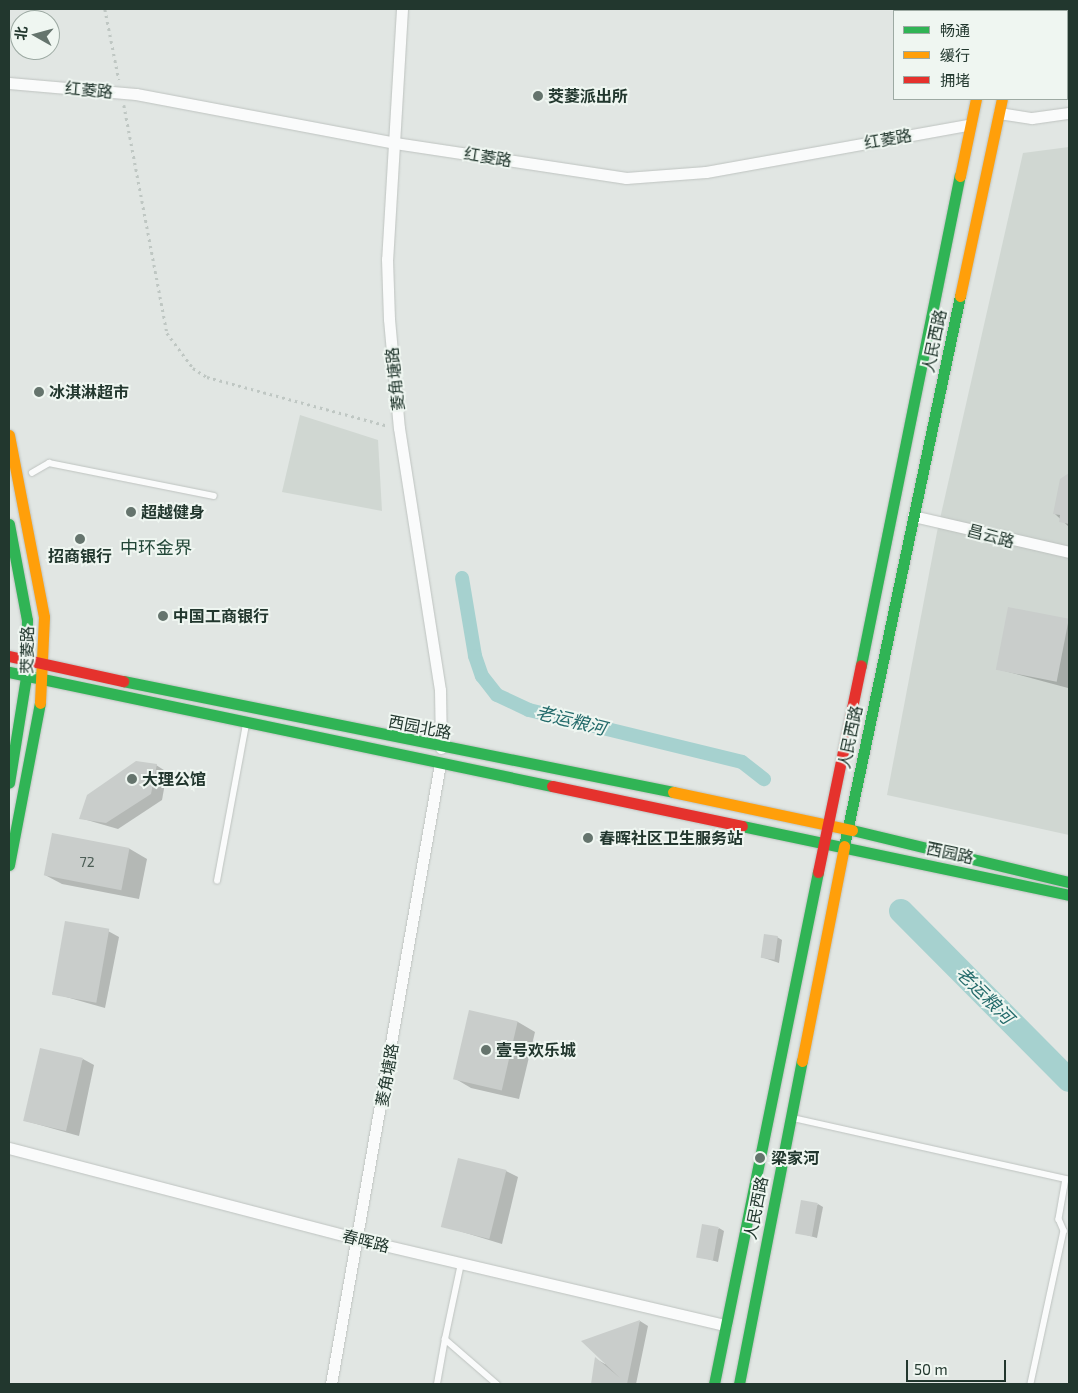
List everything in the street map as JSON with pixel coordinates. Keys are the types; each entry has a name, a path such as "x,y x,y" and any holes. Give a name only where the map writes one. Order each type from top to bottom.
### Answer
{"main road":[{"name":"人民西路","path":"714,1384 968,125 976,100"},
{"name":"人民西路","path":"739,1384 844,847 1002,100"},
{"name":"茭菱路","path":"9,435 44,617 43,680 9,865"},
{"name":"茭菱路","path":"9,524 27,620 26,677 9,783"},
{"name":"西园北路","path":"9,656 44,666 441,748 827,824"},
{"name":"西园北路","path":"9,672 246,725 823,842"},
{"name":"西园路","path":"827,824 1069,882"},
{"name":"西园路","path":"823,842 1069,895"}],"street":[{"name":"菱角塘路","path":"402,9 387,259 399,428 440,690 441,748"},
{"name":"红菱路","path":"9,83 122,92 395,143 644,177 706,172 968,125"},
{"path":"999,113 1032,118 1069,113"},
{"name":"昌云路","path":"913,516 1069,552"},
{"name":"菱角塘路","path":"331,1384 358,1240 440,764"},
{"name":"春晖路","path":"9,1148 358,1240 726,1325"}],"lane":[{"path":"32,473 49,463 214,496"},
{"path":"216,882 246,725"},
{"path":"791,1118 1066,1178 1059,1219 1064,1231 1031,1384"},
{"path":"437,1384 461,1264"},
{"path":"446,1339 497,1384"}],"path":[{"path":"106,9 168,333 193,368 207,377 324,411 399,428"}],"shaded area":[{"path":"1069,147 1069,835 887,795 937,532 1023,153"},
{"path":"300,415 378,440 382,511 282,492"}],"building":[{"path":"1069,473 1069,524 1059,522 1060,515 1053,514 1060,479"},
{"path":"1008,607 1069,619 1057,682 996,670"},
{"name":"大理公馆","path":"136,761 157,764 151,794 106,823 79,819 87,795"},
{"path":"52,833 130,848 121,890 44,875"},
{"path":"65,921 109,929 96,1003 52,995"},
{"path":"764,934 778,936 775,960 761,958"},
{"name":"壹号欢乐城","path":"469,1010 518,1021 502,1090 453,1079"},
{"path":"40,1048 83,1058 66,1131 23,1121"},
{"path":"458,1158 507,1170 489,1239 441,1227"},
{"path":"801,1200 818,1203 812,1236 795,1233"},
{"path":"702,1224 719,1227 713,1260 696,1257"},
{"path":"640,1320 627,1384 591,1384 595,1357 620,1378 581,1341"}],"waterway":[{"name":"老运粮河","path":"462,578 475,656 482,676 497,695 529,710 742,762 764,779"},
{"name":"老运粮河","path":"901,911 1069,1080"}],"traffic: fast":[{"path":"861,665 960,176"},
{"path":"844,846 960,296"},
{"path":"9,524 27,620 26,677 9,783"},
{"path":"9,672 552,786"},
{"path":"123,681 673,792"},
{"path":"9,865 40,703"},
{"path":"742,826 1069,895"},
{"path":"852,830 1069,882"},
{"path":"714,1384 818,872"},
{"path":"739,1384 802,1061"}],"traffic: slow":[{"path":"960,176 976,100"},
{"path":"960,296 1002,100"},
{"path":"9,435 44,617 40,703"},
{"path":"673,792 852,830"},
{"path":"802,1061 844,846"}],"traffic: jam":[{"path":"9,656 123,681"},
{"path":"818,872 861,665"},
{"path":"552,786 742,826"}],"place":[{"name":"茭菱派出所","path":"538,96"},
{"name":"冰淇淋超市","path":"39,392"},
{"name":"超越健身","path":"131,512"},
{"name":"招商银行","path":"80,539"},
{"name":"中国工商银行","path":"163,616"},
{"name":"大理公馆","path":"132,779"},
{"name":"春晖社区卫生服务站","path":"588,838"},
{"name":"壹号欢乐城","path":"486,1050"},
{"name":"梁家河","path":"760,1158"}],"district":[{"name":"中环金界","path":"156,547"}]}
